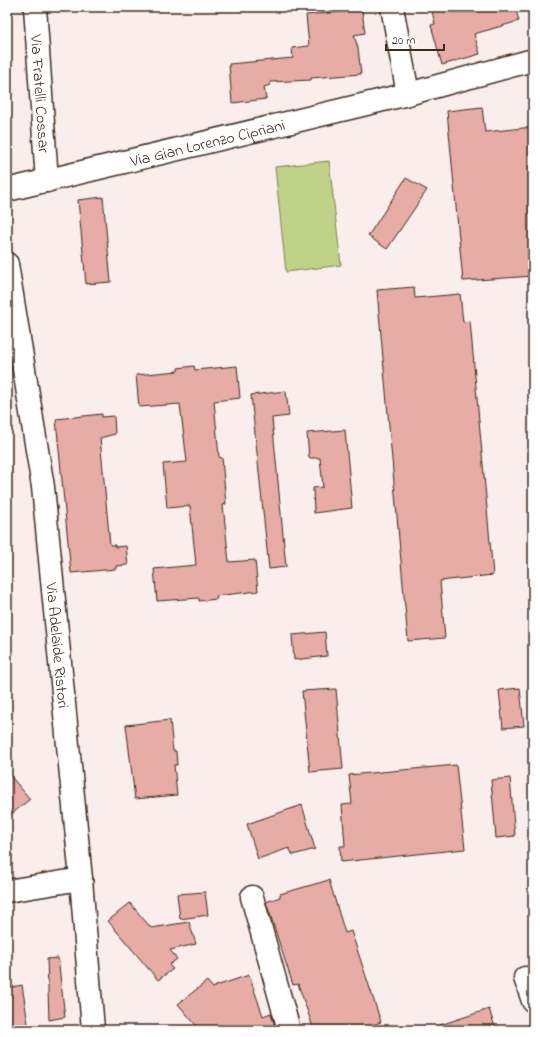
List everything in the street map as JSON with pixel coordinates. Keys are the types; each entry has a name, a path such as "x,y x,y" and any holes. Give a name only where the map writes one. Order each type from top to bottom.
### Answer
{"street":[{"name":"Via Fratelli Cossar","path":"35,7 47,181"},
{"path":"392,7 408,94"},
{"name":"Via Gian Lorenzo Cipriani","path":"7,190 408,94 533,60"},
{"name":"Via Adelaide Ristori","path":"7,264 43,487 81,878 93,1030"},
{"path":"7,891 81,878"},
{"path":"252,897 289,1030"},
{"path":"525,978 533,1001"}],"green space":[{"path":"329,161 341,265 286,272 275,167"}],"building":[{"path":"431,7 515,7 519,21 474,34 480,54 442,65 431,25 435,24"},
{"path":"362,10 365,33 354,35 358,48 361,74 311,78 311,80 270,82 270,85 264,87 266,99 232,103 229,64 293,58 292,48 309,46 306,15"},
{"path":"482,107 485,132 533,127 533,276 463,281 447,111"},
{"path":"406,178 427,190 387,249 368,236"},
{"path":"103,197 111,282 86,284 78,200"},
{"path":"414,287 415,298 460,294 463,322 470,321 493,575 440,581 445,638 408,641 377,290"},
{"path":"194,366 195,370 237,366 240,398 214,401 219,457 222,458 226,504 223,505 229,562 255,560 258,591 216,596 217,599 199,601 199,598 157,601 154,569 196,565 190,506 167,508 163,464 187,462 180,404 139,407 136,375 178,371 178,368"},
{"path":"286,391 289,416 272,418 286,567 269,569 251,395"},
{"path":"102,414 102,417 114,416 115,434 100,438 110,545 115,545 115,547 126,546 128,565 116,566 116,569 71,573 56,419"},
{"path":"345,430 352,508 314,513 313,488 323,487 320,458 309,458 307,433"},
{"path":"325,632 327,656 294,660 292,635"},
{"path":"520,688 524,726 503,728 499,690"},
{"path":"336,689 343,769 310,772 302,691"},
{"path":"170,720 173,751 176,751 177,765 174,765 177,795 135,799 126,725"},
{"path":"456,765 465,849 341,862 340,846 345,846 342,805 352,804 349,775"},
{"path":"7,772 30,799 7,818"},
{"path":"510,778 515,836 496,838 491,780"},
{"path":"302,805 315,849 293,855 289,848 258,859 247,824"},
{"path":"329,880 345,933 351,931 381,1022 359,1030 314,1030 298,984 293,985 266,902 280,897 280,894"},
{"path":"205,892 208,915 180,919 177,894"},
{"path":"130,903 151,928 189,922 196,944 170,950 177,959 169,965 173,969 158,980 108,921"},
{"path":"58,958 65,1017 49,1020 47,959"},
{"path":"249,975 263,1016 271,1013 276,1030 200,1030 178,1004 207,981 213,988"},
{"path":"22,985 29,1030 7,1030 7,988"},
{"path":"489,1009 496,1030 435,1030 434,1027"}]}
